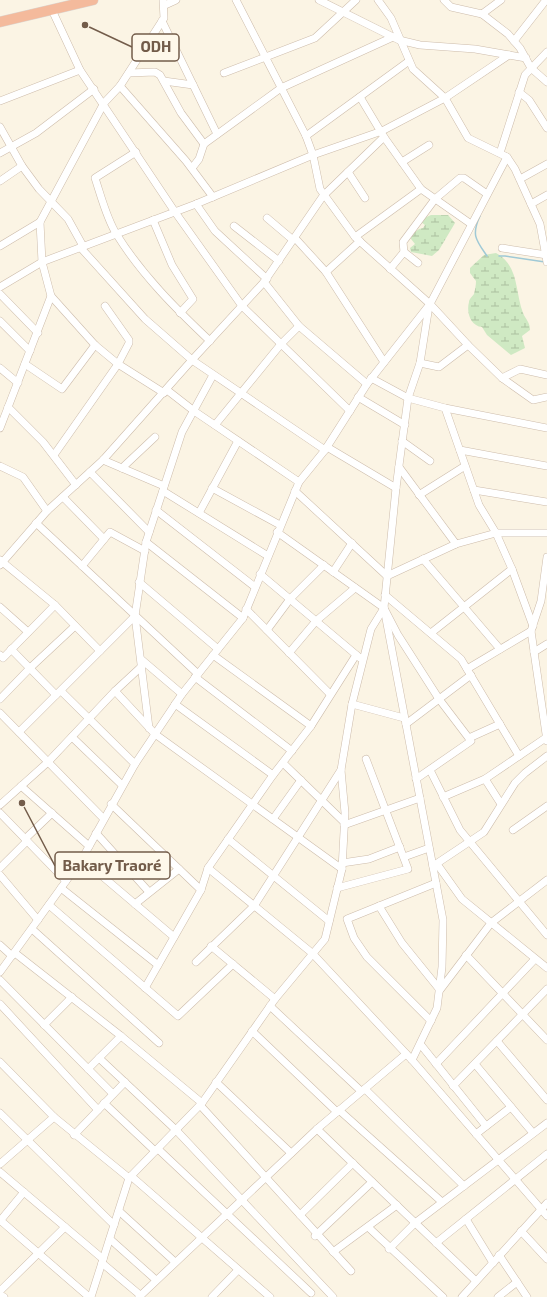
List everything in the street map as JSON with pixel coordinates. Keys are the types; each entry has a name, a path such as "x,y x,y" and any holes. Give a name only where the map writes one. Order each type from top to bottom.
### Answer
{"highway":[{"path":"0,22 93,0"}],"street":[{"path":"0,246 40,222 104,103 120,86 162,21 164,2 176,0"},
{"path":"236,0 306,136 313,155 320,189 323,196 357,239 430,304 468,345 502,378 533,400 547,397"},
{"path":"319,0 396,38 420,45 475,50 526,58"},
{"path":"224,73 315,38 356,0"},
{"path":"378,0 391,18 396,38 413,68 444,98 468,138 503,155 520,179 539,221 547,257 502,248"},
{"path":"444,0 451,7 482,14 508,34 526,58 531,68 547,82"},
{"path":"482,14 501,0"},
{"path":"514,41 546,0"},
{"path":"52,10 80,70 104,103 175,212 242,306 350,411"},
{"path":"162,21 218,134"},
{"path":"192,168 199,159 204,144 281,88 396,38"},
{"path":"1,970 82,859 122,785 175,704 243,618 299,482 326,449 369,381 430,304 487,194 503,155 525,75 547,52"},
{"path":"0,287 42,262 196,204 313,155 383,134 444,98 509,56"},
{"path":"306,136 409,61"},
{"path":"0,101 80,70"},
{"path":"129,73 155,72 160,74 181,113 204,144"},
{"path":"164,81 193,85"},
{"path":"120,86 192,168 213,197"},
{"path":"0,153 36,133 94,89"},
{"path":"520,92 529,100 547,128"},
{"path":"360,97 383,134 421,189 471,224"},
{"path":"0,127 22,166 68,219 82,247 145,319 192,360 241,393 326,449 396,488"},
{"path":"100,652 55,605 1,562 47,511 103,460 192,360 266,281 323,196 348,172 383,134"},
{"path":"402,162 429,145"},
{"path":"136,152 94,178 116,234 139,266 180,313 210,341"},
{"path":"520,179 547,164"},
{"path":"0,181 22,166"},
{"path":"348,172 365,198"},
{"path":"390,269 404,252 403,242 435,199 462,177 487,194"},
{"path":"326,272 357,239 421,189"},
{"path":"531,204 547,195"},
{"path":"196,204 214,230 266,281 299,326 369,381 408,398 445,408 547,428"},
{"path":"267,218 294,239 326,272 384,362"},
{"path":"539,221 547,218"},
{"path":"153,220 172,265 193,299 180,313"},
{"path":"40,222 42,262 51,296 95,345 118,364 165,392 299,482"},
{"path":"234,226 279,262"},
{"path":"404,252 418,263"},
{"path":"0,294 38,333"},
{"path":"0,428 2,415 8,407 18,383 51,296"},
{"path":"412,1060 421,1045 437,1008 442,968 443,920 436,883 435,865 429,848 384,608 396,488 408,398 420,363 430,304"},
{"path":"54,455 118,364 129,340 105,306"},
{"path":"0,321 30,352"},
{"path":"215,425 281,344 299,326"},
{"path":"25,364 62,389 95,345"},
{"path":"420,363 439,367 468,345"},
{"path":"0,368 18,383"},
{"path":"502,378 520,368 547,375"},
{"path":"149,728 135,616 144,551 182,432 213,374"},
{"path":"358,397 405,425"},
{"path":"8,407 43,442 76,485"},
{"path":"443,797 485,778 547,738 532,629 512,569 496,533 479,505 445,408"},
{"path":"122,468 155,437"},
{"path":"199,513 238,441"},
{"path":"402,441 430,461"},
{"path":"460,450 547,466"},
{"path":"103,460 163,488 199,513 268,556"},
{"path":"0,466 23,477 47,511"},
{"path":"419,495 465,466"},
{"path":"399,467 456,544"},
{"path":"90,472 149,532"},
{"path":"212,488 279,529 333,572 384,608 398,635 439,699 471,741 416,779"},
{"path":"474,490 547,502"},
{"path":"295,491 387,576"},
{"path":"63,497 104,539"},
{"path":"156,510 255,587"},
{"path":"36,523 135,616 196,676 292,751"},
{"path":"82,566 110,532 144,551"},
{"path":"387,576 456,544 496,533 547,534"},
{"path":"146,542 243,618"},
{"path":"333,572 352,543"},
{"path":"405,721 439,699 469,672 500,649 532,629 541,601 547,557"},
{"path":"423,559 500,649"},
{"path":"267,630 290,599 324,565"},
{"path":"431,633 512,569"},
{"path":"260,574 363,661"},
{"path":"139,582 218,649"},
{"path":"289,652 316,621 355,588"},
{"path":"385,595 461,659 519,756"},
{"path":"541,601 547,608"},
{"path":"0,655 3,658 55,605"},
{"path":"0,607 28,632"},
{"path":"24,1192 0,1221 90,1297 130,1177 201,1104 275,998 324,939 342,866 344,823 341,770 352,704 371,629 384,608"},
{"path":"246,609 330,694"},
{"path":"19,732 135,616"},
{"path":"0,699 30,668 75,626"},
{"path":"534,652 547,644"},
{"path":"11,649 30,668 89,719 135,764"},
{"path":"145,988 201,890 208,868 273,775 311,726 356,655"},
{"path":"213,656 311,726"},
{"path":"0,804 48,762 142,663"},
{"path":"142,663 182,694"},
{"path":"115,691 155,734 253,803 298,839 342,866 369,859 400,847"},
{"path":"175,704 273,775"},
{"path":"352,704 405,721"},
{"path":"0,713 103,818"},
{"path":"469,738 500,724"},
{"path":"72,737 122,785"},
{"path":"435,865 484,832 501,804 525,772 547,756"},
{"path":"337,888 408,869 366,759"},
{"path":"283,762 344,823"},
{"path":"196,962 254,906 341,770"},
{"path":"430,770 460,830 547,935"},
{"path":"485,778 501,804"},
{"path":"273,819 301,780"},
{"path":"21,786 88,846"},
{"path":"344,823 420,798"},
{"path":"111,804 201,890"},
{"path":"512,830 547,806"},
{"path":"0,813 66,881"},
{"path":"0,868 52,813"},
{"path":"96,833 149,892"},
{"path":"228,840 329,921"},
{"path":"404,857 429,848"},
{"path":"82,859 174,937"},
{"path":"435,865 462,898 535,959 546,964"},
{"path":"208,868 312,953 412,1060 547,1216"},
{"path":"135,904 179,869"},
{"path":"0,875 38,920"},
{"path":"440,990 491,923 518,900 547,880"},
{"path":"432,1021 367,957 354,938 347,919 436,883"},
{"path":"61,888 158,965"},
{"path":"48,905 178,1016 233,964"},
{"path":"379,906 402,943 440,990"},
{"path":"32,929 159,1043"},
{"path":"0,945 72,997 122,1036 201,1104 316,1235 351,1271"},
{"path":"211,946 275,998"},
{"path":"466,955 547,1040"},
{"path":"436,1064 535,959"},
{"path":"0,980 113,1094"},
{"path":"454,1086 547,989"},
{"path":"44,1025 72,997"},
{"path":"0,1004 98,1110"},
{"path":"270,1006 363,1090 464,1186"},
{"path":"252,1031 338,1111 442,1202"},
{"path":"88,1069 122,1036"},
{"path":"497,1041 547,1100"},
{"path":"421,1045 486,1126"},
{"path":"0,1172 65,1227 140,1296 317,1129 406,1054"},
{"path":"99,1058 176,1130 333,1297"},
{"path":"0,1062 54,1117 130,1177 270,1297"},
{"path":"475,1064 533,1133"},
{"path":"75,1135 125,1082"},
{"path":"216,1082 291,1153"},
{"path":"104,1103 227,1214 309,1295 321,1284"},
{"path":"476,1134 511,1107"},
{"path":"0,1113 114,1226"},
{"path":"0,1164 54,1117"},
{"path":"390,1248 415,1223 547,1123"},
{"path":"317,1129 476,1281"},
{"path":"436,1243 547,1154"},
{"path":"300,1215 353,1163"},
{"path":"316,1235 372,1182"},
{"path":"467,1295 476,1281 547,1203"},
{"path":"334,1252 397,1206"},
{"path":"119,1211 175,1262"},
{"path":"466,1219 493,1263"},
{"path":"0,1291 65,1227"},
{"path":"368,1227 443,1297"},
{"path":"521,1231 547,1259"},
{"path":"110,1239 156,1280"},
{"path":"499,1256 527,1297"},
{"path":"212,1297 238,1270"},
{"path":"498,1297 517,1282"},
{"path":"0,1295 4,1297"}],"green space":[{"path":"431,215 448,215 455,223 439,250 432,256 411,252 410,248 415,244 411,239 411,235 423,228 425,225 421,222 422,219"},
{"path":"496,253 509,264 513,272 520,305 530,327 530,330 522,336 525,348 511,355 487,335 482,327 472,322 468,310 469,301 474,294 476,283 470,273 470,268 484,255"}],"waterway":[{"path":"480,216 475,233 480,246 487,256"},
{"path":"499,256 545,262"}],"place":[{"name":"ODH","path":"85,25"},
{"name":"Bakary Traoré","path":"22,803"}]}
